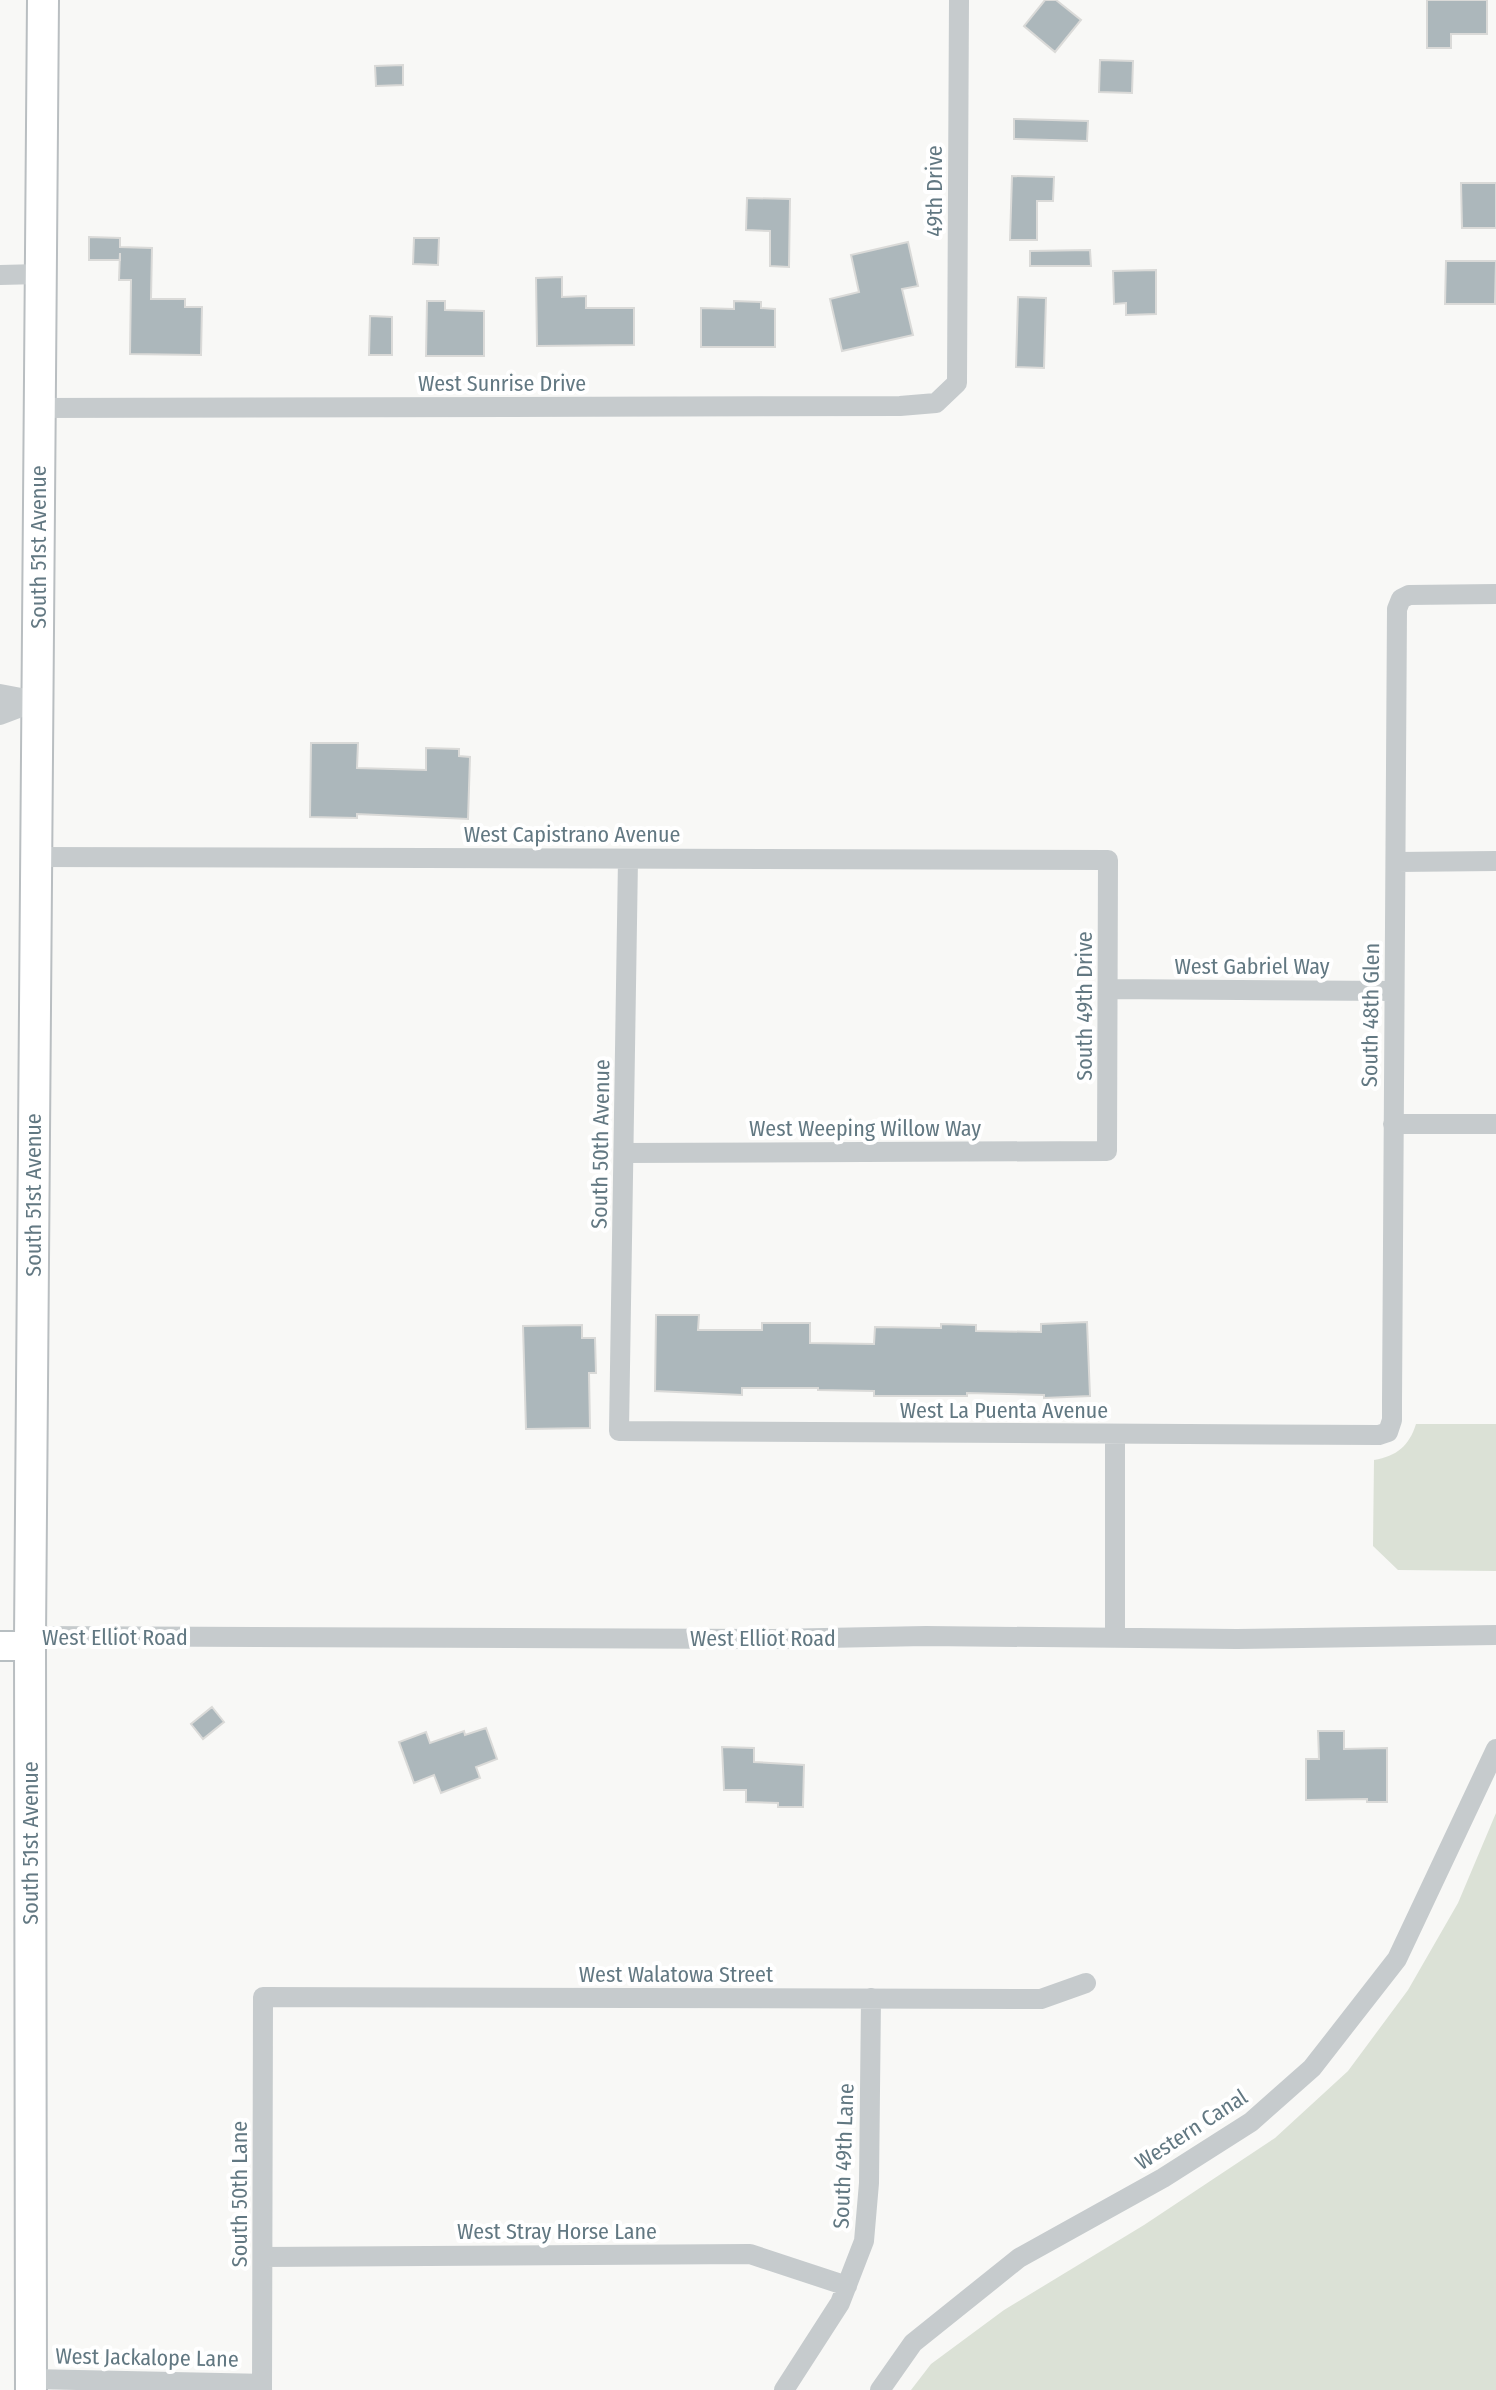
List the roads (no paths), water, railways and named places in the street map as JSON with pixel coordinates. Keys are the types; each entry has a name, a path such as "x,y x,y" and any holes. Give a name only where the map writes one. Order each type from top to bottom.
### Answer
{"main road":[{"name":"South 51st Avenue","path":"31,2385 30,1641 43,0"},
{"name":"West Elliot Road","path":"0,1646 30,1641"}],"street":[{"name":"49th Drive","path":"957,383 959,0"},
{"path":"0,275 40,274"},
{"name":"West Sunrise Drive","path":"39,408 900,406 936,403 957,383"},
{"name":"South 48th Glen","path":"1388,1432 1392,1420 1396,620 1401,599 1420,593 1496,594"},
{"path":"0,694 37,701"},
{"path":"0,715 37,701"},
{"name":"West Capistrano Avenue","path":"36,857 1108,860"},
{"name":"South 50th Avenue","path":"619,1431 628,859"},
{"name":"South 49th Drive","path":"1107,1151 1108,860"},
{"path":"1397,862 1496,861"},
{"name":"West Gabriel Way","path":"1109,989 1394,991"},
{"path":"1393,1124 1496,1124"},
{"name":"West Weeping Willow Way","path":"624,1153 1107,1151"},
{"name":"West La Puenta Avenue","path":"619,1431 1367,1436 1388,1432"},
{"path":"1115,1435 1115,1637"},
{"name":"West Elliot Road","path":"30,1641 1237,1639 1496,1635"},
{"name":"Western Canal","path":"880,2390 913,2343 1019,2258 1163,2178 1251,2122 1312,2068 1397,1959 1496,1749"},
{"name":"West Walatowa Street","path":"263,1997 1041,1999 1086,1983"},
{"name":"South 50th Lane","path":"262,2387 263,1997"},
{"name":"South 49th Lane","path":"784,2390 840,2303 864,2241 869,2183 871,1998"},
{"name":"West Stray Horse Lane","path":"263,2257 750,2254 847,2286"},
{"name":"West Jackalope Lane","path":"31,2385 262,2387"}]}
